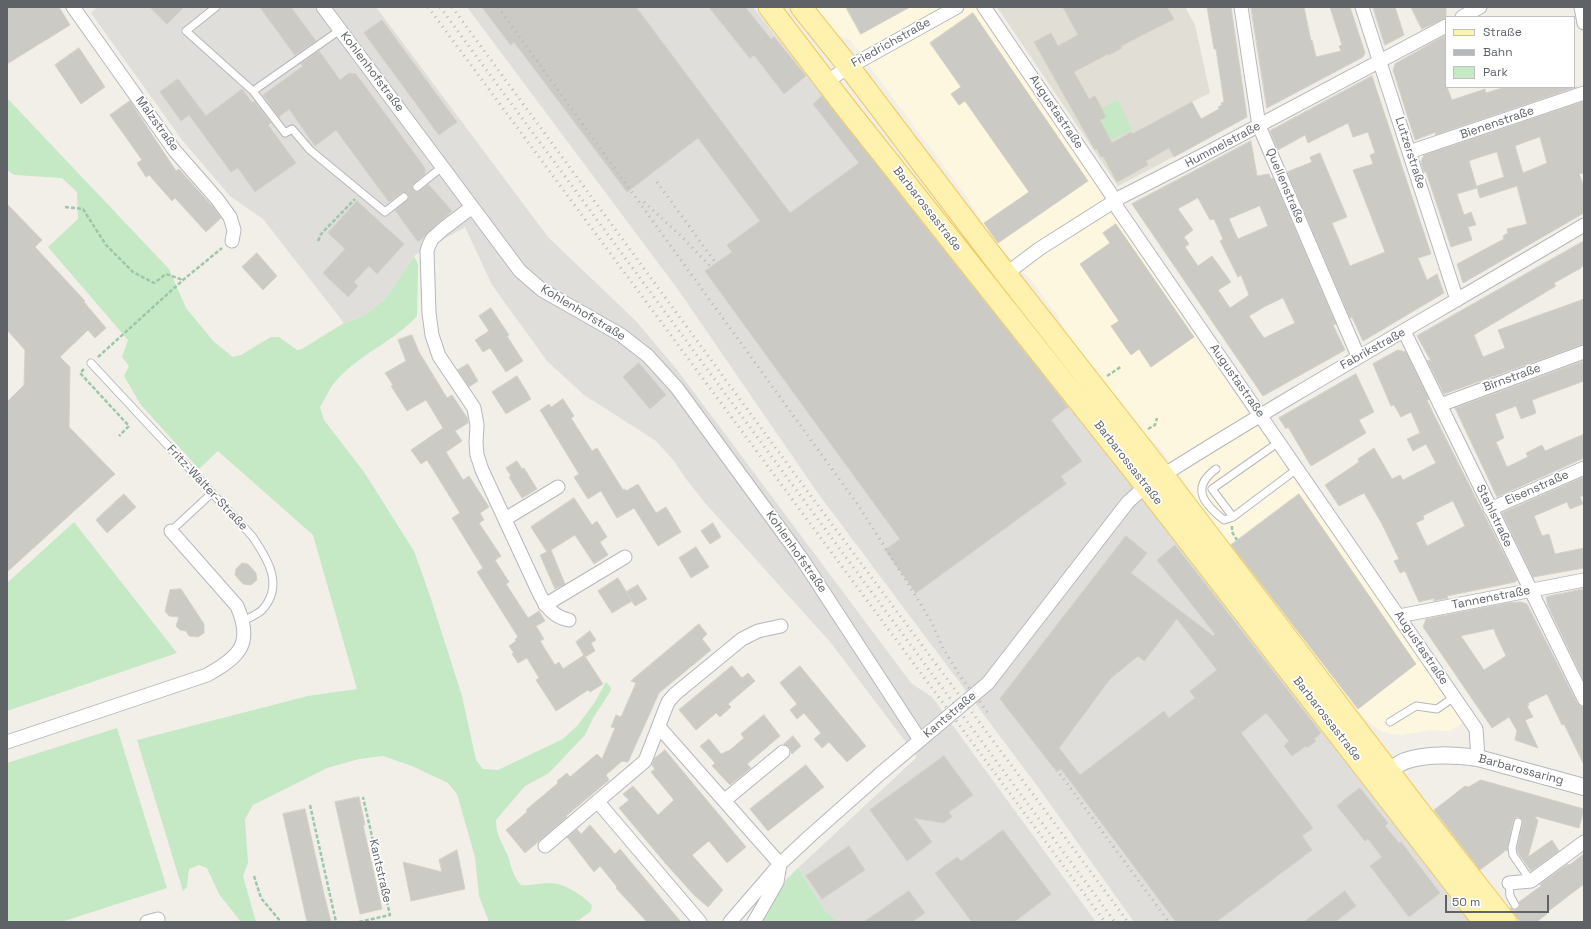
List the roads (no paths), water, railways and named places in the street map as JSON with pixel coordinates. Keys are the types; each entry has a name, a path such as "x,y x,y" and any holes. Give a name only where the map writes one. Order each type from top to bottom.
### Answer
{"main road":[{"name":"Barbarossastraße","path":"769,7 827,81 843,104 1154,481 1382,777 1484,922"},
{"name":"Barbarossastraße","path":"801,7 849,67 1006,274 1154,481"},
{"name":"Barbarossastraße","path":"1382,777 1510,914"}],"street":[{"name":"Malzstraße","path":"73,7 175,151 217,199 230,217 234,230 232,241"},
{"name":"Kohlenhofstraße","path":"323,7 520,271 542,290 621,334 648,356 677,388 802,559 920,740"},
{"name":"Friedrichstraße","path":"827,81 849,67 957,7"},
{"name":"Augustastraße","path":"984,7 1111,194 1118,209 1476,729 1478,758"},
{"name":"Quellenstraße","path":"1241,7 1259,126 1358,356"},
{"name":"Lutzerstraße","path":"1362,7 1457,300"},
{"path":"1464,16 1480,7"},
{"path":"1581,7 1584,23"},
{"name":"Hummelstraße","path":"1006,274 1039,249 1114,201 1259,126 1445,27"},
{"name":"Bienenstraße","path":"1409,152 1584,93"},
{"path":"472,207 432,239 427,251 429,314 432,335 439,356 474,408 477,425 477,455 482,470 545,605 556,616 569,620"},
{"name":"Fabrikstraße","path":"1154,481 1358,356 1404,331 1584,225"},
{"name":"Stahlstraße","path":"1404,331 1584,699"},
{"name":"Birnstraße","path":"1440,405 1584,352"},
{"name":"Eisenstraße","path":"1490,509 1584,468"},
{"name":"Kantstraße","path":"730,922 780,864 846,804 988,684 1128,502 1154,481"},
{"path":"505,519 558,487"},
{"path":"7,742 208,675 226,665 239,651 244,638 243,621 237,606 171,531"},
{"path":"545,605 625,557"},
{"name":"Tannenstraße","path":"1399,616 1584,580"},
{"path":"545,846 644,762 668,702 675,694 742,639 758,631 781,626"},
{"path":"659,727 780,864 777,882 754,922"},
{"path":"725,800 783,752"},
{"name":"Barbarossaring","path":"1382,777 1403,761 1419,757 1439,756 1478,758 1584,787"},
{"path":"598,802 700,922"},
{"path":"1509,883 1531,881 1584,842"}],"lane":[{"path":"216,7 186,31 253,91 285,133 292,130 310,150 385,212 404,197"},
{"path":"253,91 340,30"},
{"path":"417,187 442,167"},
{"name":"Fritz-Walter-Straße","path":"91,363 256,541 267,558 274,581 271,597 262,610 243,621"},
{"path":"1233,517 1212,489 1279,442"},
{"path":"1216,469 1203,481 1201,488 1202,495 1217,515 1224,520 1233,517 1297,469"},
{"path":"171,531 212,493"},
{"path":"1390,722 1416,706 1438,710 1454,697"},
{"path":"1518,822 1512,848 1513,856 1531,881"},
{"path":"1509,883 1510,914"}],"railway":[{"path":"428,7 1105,922"},
{"path":"440,7 1115,922"},
{"path":"452,7 808,492 1128,922"},
{"path":"498,7 858,505 931,621 943,648 960,676 989,714"},
{"path":"657,182 715,262"},
{"path":"644,202 683,238 710,266"},
{"path":"1060,774 1169,922"}]}
